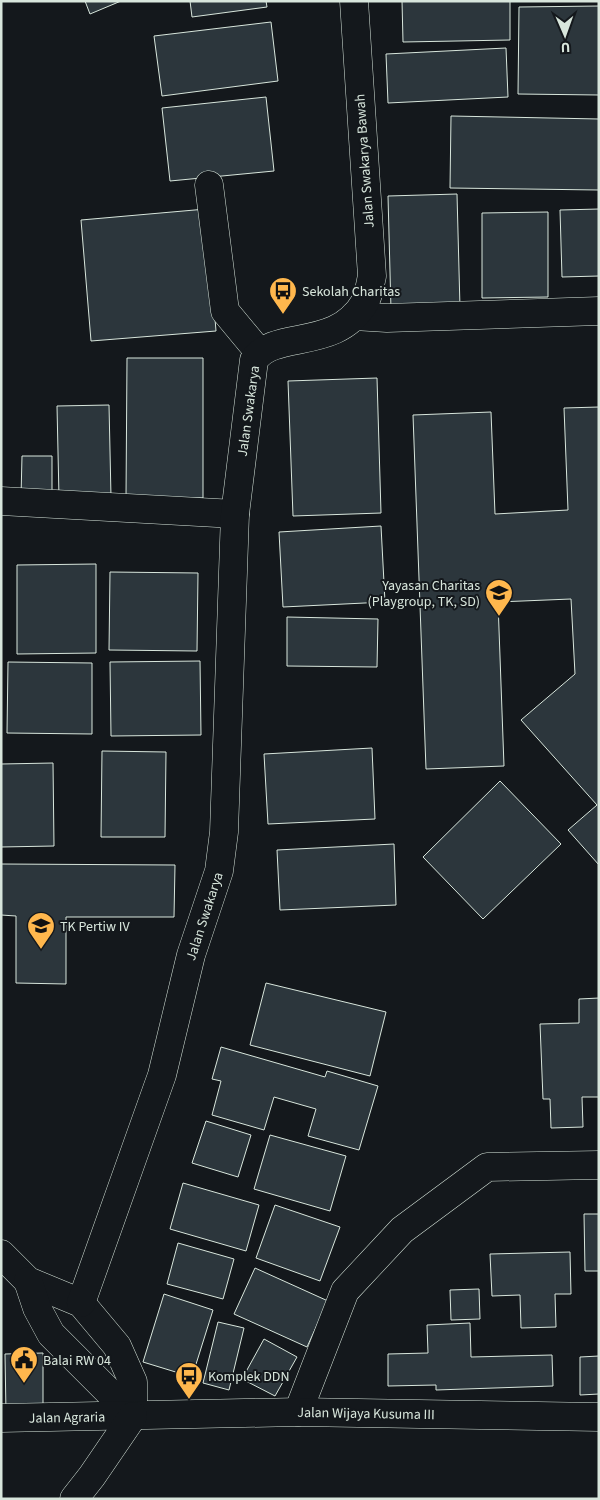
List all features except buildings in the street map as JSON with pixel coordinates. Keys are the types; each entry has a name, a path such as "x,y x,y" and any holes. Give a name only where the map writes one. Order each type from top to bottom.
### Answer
{"street":[{"name":"Jalan Swakarya Bawah","path":"354,1 372,276 366,300 354,316"},
{"path":"209,185 225,312 259,352"},
{"path":"354,316 388,318 599,311"},
{"name":"Jalan Swakarya","path":"81,1303 162,1075 191,955 219,871 224,832 229,723 235,514 250,372 259,352 275,344 307,339 332,332 354,316"},
{"path":"1,501 235,514"},
{"path":"298,1412 345,1291 402,1230 487,1167 599,1165"},
{"path":"1,1254 28,1281 81,1303 117,1346 133,1382 133,1416 74,1499"},
{"path":"28,1281 37,1308 51,1334 133,1416"},
{"name":"Jalan Wijaya Kusuma III","path":"133,1416 298,1412 599,1417"},
{"name":"Jalan Agraria","path":"1,1418 133,1416"}],"place":[{"name":"Sekolah Charitas","path":"283,315"},
{"name":"Yayasan Charitas (Playgroup, TK, SD)","path":"499,617"},
{"name":"TK Pertiw IV","path":"41,950"},
{"name":"Balai RW 04","path":"24,1384"},
{"name":"Komplek DDN","path":"189,1400"}]}
